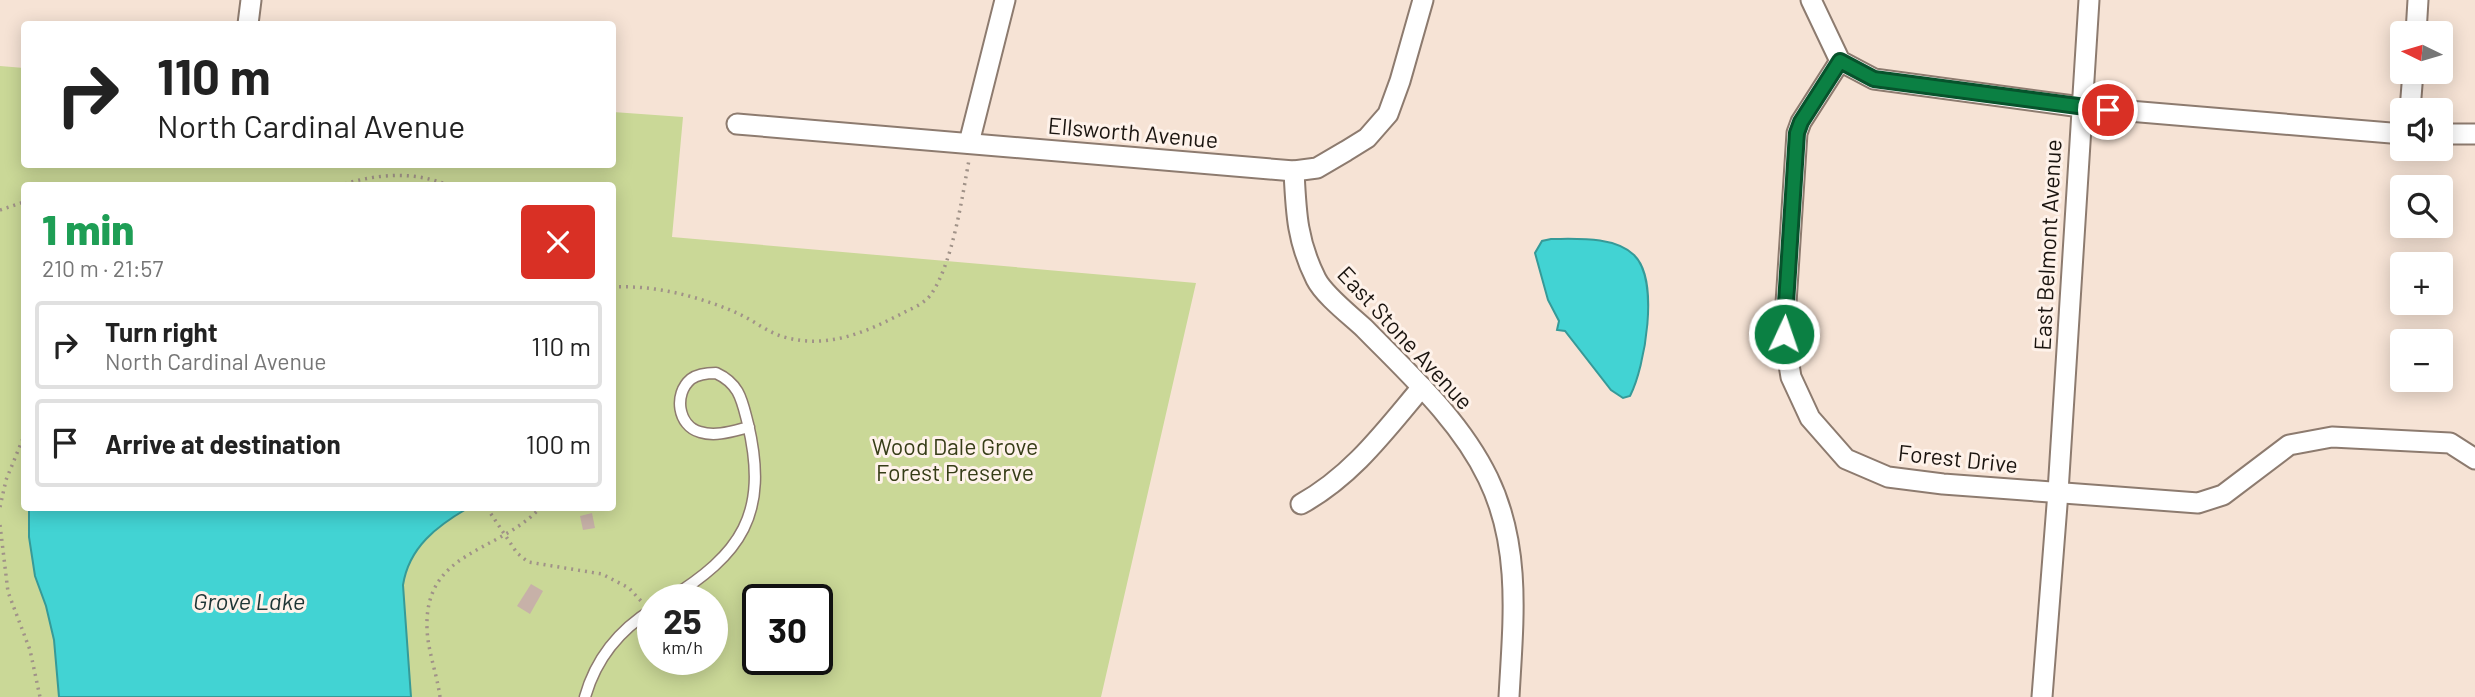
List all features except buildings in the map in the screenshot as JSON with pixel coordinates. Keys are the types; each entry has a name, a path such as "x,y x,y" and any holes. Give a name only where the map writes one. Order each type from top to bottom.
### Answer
{"street":[{"path":"248,21 251,0"},
{"path":"970,143 1005,0"},
{"name":"Ellsworth Avenue","path":"737,124 1294,171 1317,168 1367,138 1388,114 1423,0"},
{"path":"1811,0 1840,61 1874,79 2081,107 2390,133"},
{"name":"East Belmont Avenue","path":"2042,697 2059,492 2081,107 2090,0"},
{"path":"2417,21 2418,0"},
{"name":"Forest Drive","path":"1840,61 1801,122 1797,133 1792,176 1784,334 1791,377 1810,418 1846,460 1888,477 1943,484 2198,503 2224,495 2289,445 2332,437 2450,443 2475,459"},
{"path":"2453,134 2475,134"},
{"name":"East Stone Avenue","path":"1294,171 1297,233 1317,282 1422,387 1465,439 1488,478 1502,515 1514,571 1509,697"},
{"path":"1301,504 1338,481 1358,463 1422,387"}],"lane":[{"path":"693,584 721,561 737,540 748,519 756,472 749,427 742,397 728,378 716,373 703,374 692,378 683,387 680,409 691,428 709,434 749,427"},
{"path":"585,697 595,669 610,646 625,628 637,619"}],"path":[{"path":"616,287 638,287 681,294 740,314 783,337 805,341 831,341 865,332 921,304 936,286 949,250 969,161 970,143"},
{"path":"356,182 388,175 414,175 437,182"},
{"path":"0,210 21,203"},
{"path":"0,506 6,480 21,443"},
{"path":"489,511 517,553 528,562 583,569 618,580 637,595"},
{"path":"440,697 427,629 432,591 440,576 453,565 506,536 537,511"},
{"path":"0,526 8,592 30,650 40,697"},
{"path":"0,594 8,592"}],"green space":[{"name":"Wood Dale Grove Forest Preserve","path":"0,66 21,68 21,168 616,168 616,112 683,117 672,237 1196,283 1101,697 0,697"}],"water":[{"path":"1583,239 1616,244 1634,255 1642,267 1648,303 1647,324 1641,365 1630,396 1623,398 1611,390 1565,331 1557,330 1559,321 1548,300 1535,253 1542,241"},
{"name":"Grove Lake","path":"29,511 463,511 426,539 411,559 406,572 403,585 411,697 59,697 54,640 35,576 29,537"}],"route":[{"path":"1784,334 1792,176 1797,133 1801,122 1840,61 1874,79 2108,110"}]}
